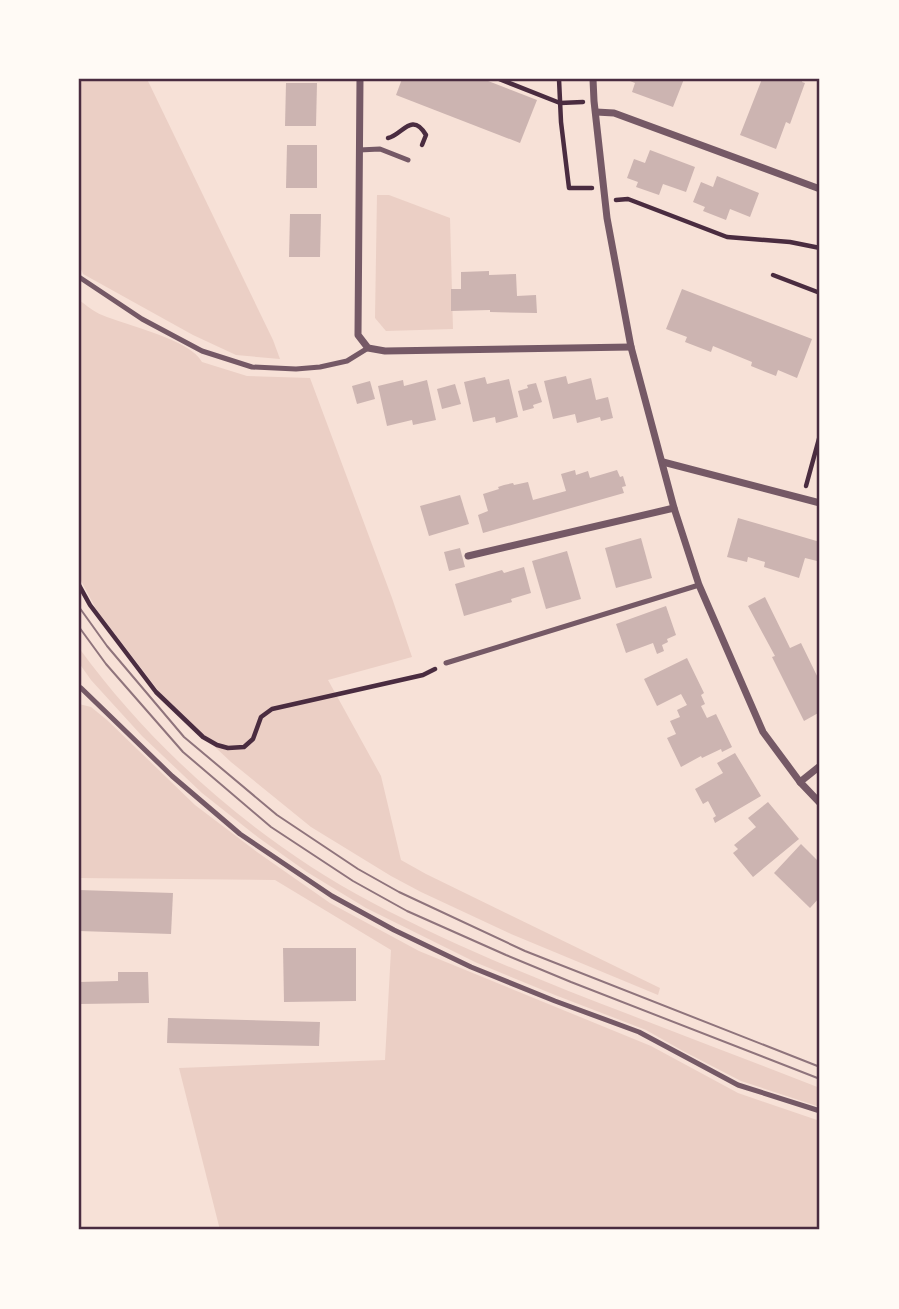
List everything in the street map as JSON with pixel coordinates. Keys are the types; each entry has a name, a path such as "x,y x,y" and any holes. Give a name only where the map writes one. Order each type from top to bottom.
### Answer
{"street":[{"path":"360,79 358,335 368,348 385,351 631,347"},
{"path":"593,79 607,218 631,347 674,508 699,585 763,732 800,782 820,803"},
{"path":"596,112 614,113 820,189"},
{"path":"663,462 820,503"},
{"path":"468,556 674,508"},
{"path":"800,782 820,766"}],"lane":[{"path":"359,150 380,149 408,160"},
{"path":"79,277 142,319 202,351 252,367 320,367 347,361 368,348"},
{"path":"446,663 699,585"},
{"path":"81,688 172,776 240,834 332,897 471,967 639,1032 738,1085 820,1111"}],"path":[{"path":"499,79 560,103 594,102"},
{"path":"559,79 569,188 604,188"},
{"path":"359,139 392,138 407,125 414,125 426,135 422,145"},
{"path":"605,201 628,199 727,237 790,242 820,248"},
{"path":"773,275 820,293"},
{"path":"803,497 820,435"},
{"path":"79,585 90,605 156,692 203,737 228,748 244,747 253,739 261,717 272,709 423,675 446,663"}],"shaded area":[{"path":"79,79 147,79 280,359 236,355 193,335 83,274 79,264"},
{"path":"377,195 389,195 450,218 453,329 386,331 375,318"},
{"path":"79,300 102,315 172,340 196,354 202,362 247,376 310,378 412,657 328,680 381,776 401,860 660,988 658,995 511,934 391,876 311,827 231,762 167,702 96,609 79,577"},
{"path":"79,648 140,723 175,758 249,822 329,878 402,918 498,962 820,1088 820,1107 741,1081 646,1030 477,963 366,908 307,872 202,793 142,736 91,680 79,663"},
{"path":"79,704 91,707 107,720 195,805 330,903 419,951 651,1046 738,1093 820,1121 820,1230 220,1230 179,1068 385,1060 391,950 275,880 79,878"}],"building":[{"path":"402,79 483,79 537,100 520,143 396,95"},
{"path":"684,79 673,107 632,92 635,83 630,81"},
{"path":"762,79 803,79 802,82 805,83 790,124 786,122 776,149 740,135"},
{"path":"286,83 317,83 316,126 285,126"},
{"path":"287,145 317,145 317,188 286,188"},
{"path":"650,150 695,167 686,192 663,184 659,195 636,187 638,182 627,178 634,159 645,163"},
{"path":"717,176 759,193 750,217 730,209 726,220 703,211 705,207 693,202 701,182 713,187"},
{"path":"290,214 321,214 320,257 289,257"},
{"path":"489,271 489,275 516,274 517,296 536,295 537,313 451,311 451,289 461,289 461,272"},
{"path":"682,289 812,339 797,378 778,370 776,376 751,366 752,362 713,346 711,352 685,342 687,337 666,329"},
{"path":"566,376 568,384 591,378 596,400 608,397 613,418 601,421 600,417 577,423 575,414 553,419 544,381"},
{"path":"485,377 487,384 509,379 518,417 496,423 495,417 473,422 464,382"},
{"path":"403,380 404,386 427,380 436,420 413,425 412,420 387,426 378,386"},
{"path":"370,381 375,399 357,404 352,386"},
{"path":"536,383 542,402 523,411 518,391"},
{"path":"455,384 461,404 442,409 437,389"},
{"path":"575,470 576,475 588,471 590,478 617,470 620,477 623,476 626,486 622,487 624,493 483,533 478,515 488,511 483,494 504,485 528,482 533,500 566,491 561,474"},
{"path":"460,495 469,524 429,536 420,506"},
{"path":"738,518 820,542 817,561 805,558 799,578 764,567 765,562 748,557 747,562 727,557"},
{"path":"641,538 652,578 616,588 605,548"},
{"path":"460,548 465,567 449,571 444,552"},
{"path":"567,551 581,599 546,609 532,561"},
{"path":"524,567 531,593 511,599 512,602 464,616 455,584 502,570 504,573"},
{"path":"765,597 790,648 801,643 820,682 820,712 804,721 772,657 775,656 748,606"},
{"path":"666,606 676,635 662,645 664,651 657,654 653,643 626,653 616,624"},
{"path":"687,658 704,693 701,695 705,704 701,706 707,718 716,714 732,747 702,758 701,756 681,767 667,738 676,734 670,721 680,717 677,710 687,705 681,694 657,706 644,679"},
{"path":"735,753 761,796 715,823 713,818 716,816 708,801 703,804 695,789 723,773 717,763"},
{"path":"768,802 799,839 753,877 733,853 738,849 734,845 756,827 748,818"},
{"path":"801,844 820,863 820,897 810,908 774,873"},
{"path":"79,890 173,893 171,934 79,931"},
{"path":"283,948 356,948 356,1001 284,1002"},
{"path":"118,972 148,972 149,1003 79,1004 79,982 118,981"},
{"path":"168,1018 320,1022 319,1046 167,1043"}],"tram line":[{"path":"79,607 107,646 184,737 277,815 358,869 399,892 525,951 820,1067"},
{"path":"79,627 106,664 183,752 271,827 353,881 407,911 506,955 820,1079"}]}
